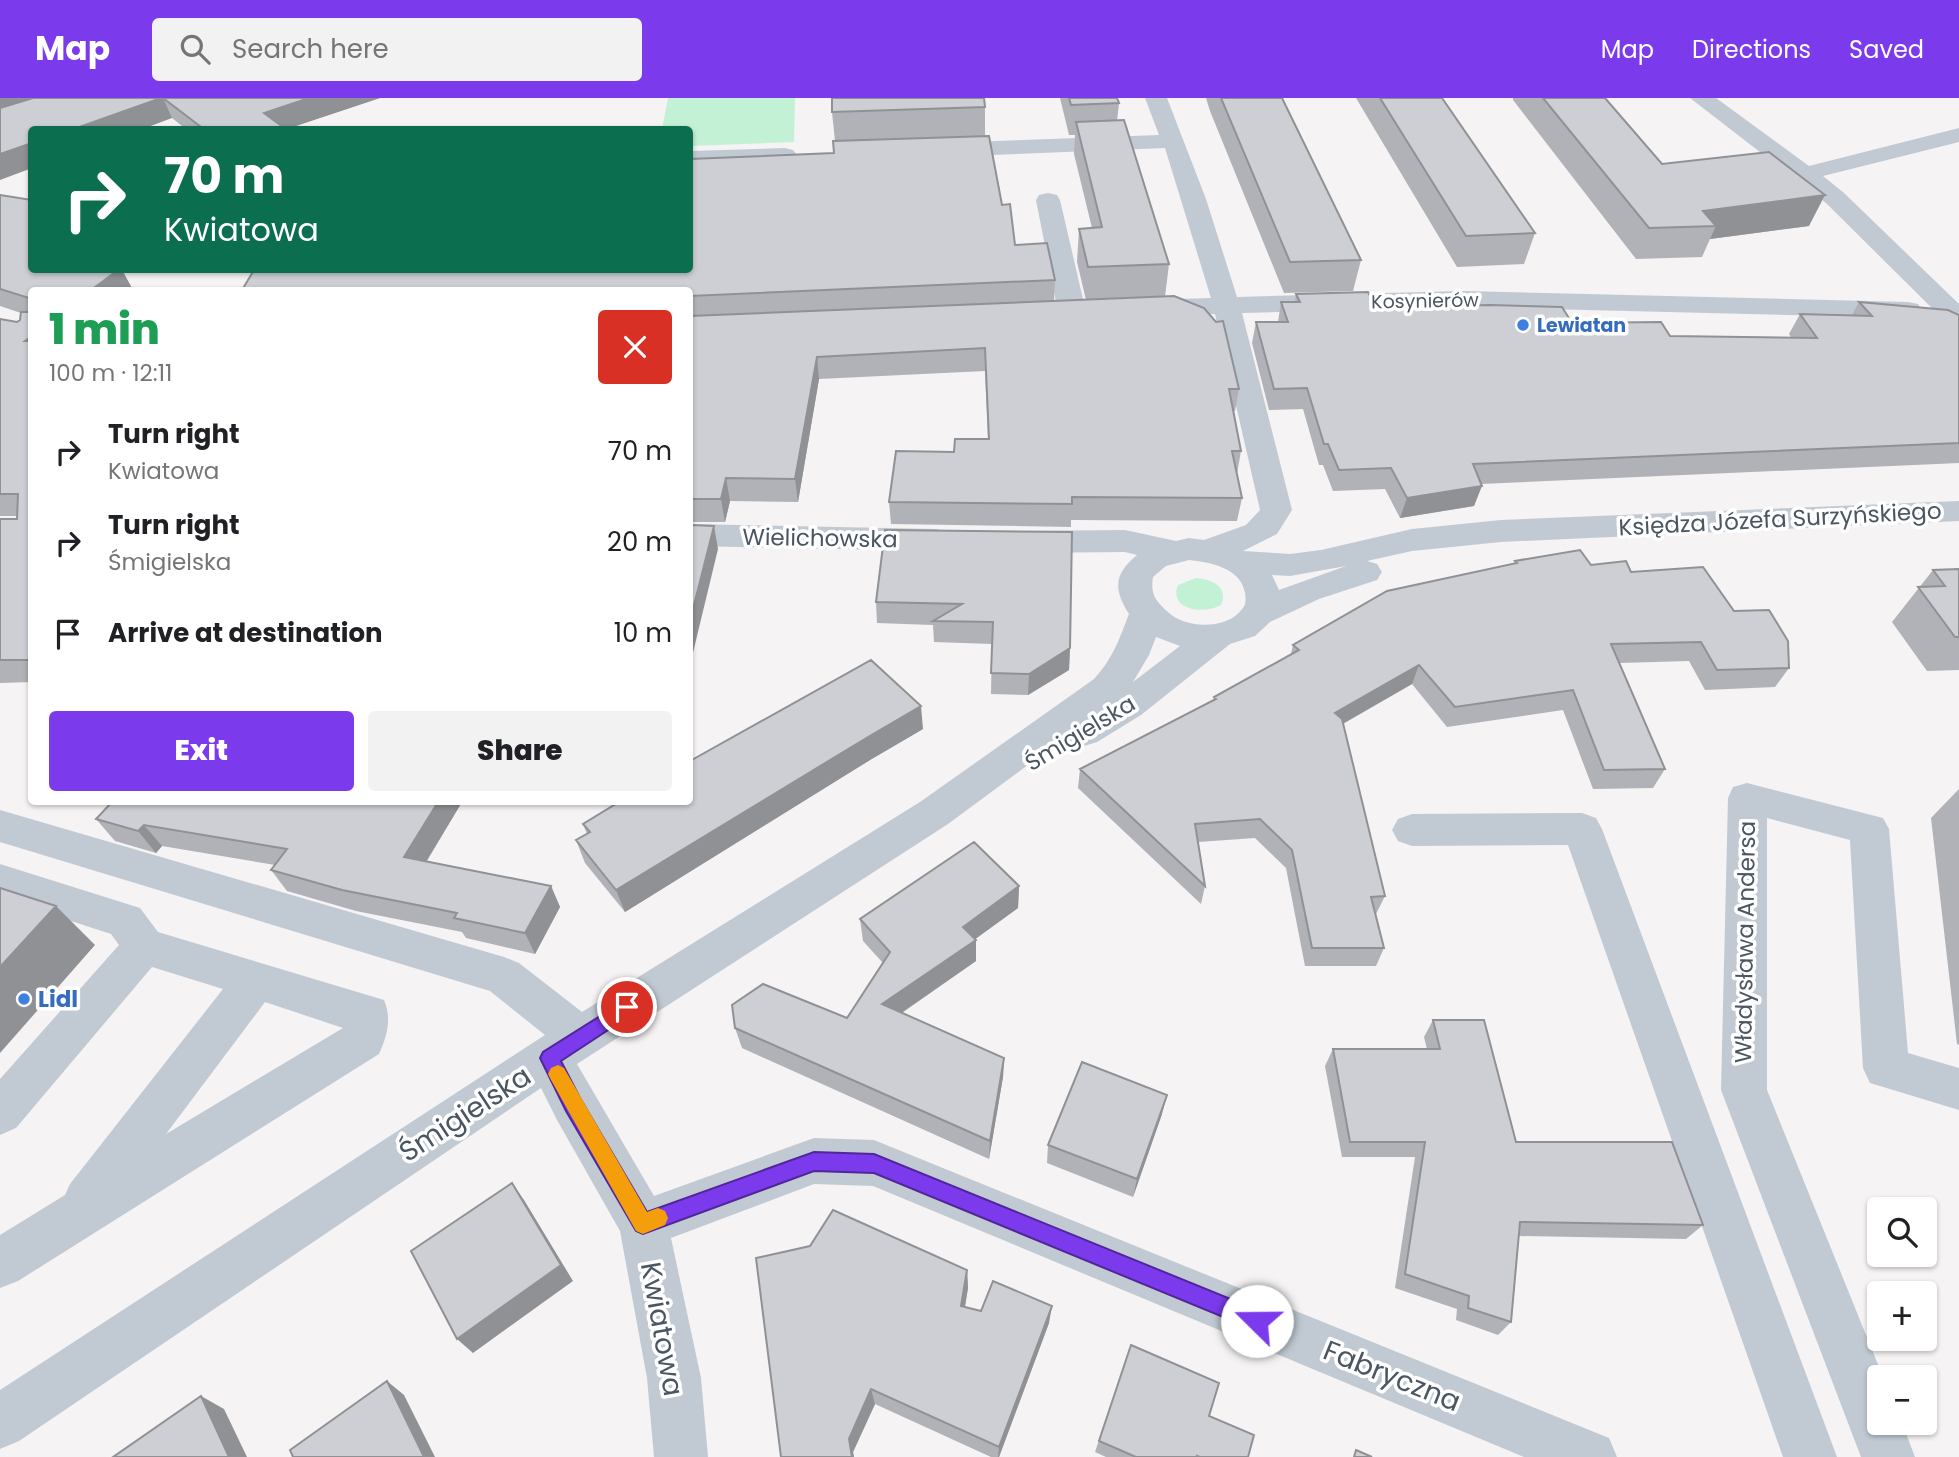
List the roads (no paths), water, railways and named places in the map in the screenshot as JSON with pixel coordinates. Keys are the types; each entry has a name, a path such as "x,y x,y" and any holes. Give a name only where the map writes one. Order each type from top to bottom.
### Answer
{"street":[{"path":"1156,98 1173,141 1227,305 1276,510 1273,520 1252,536 1208,550 1171,551 1155,556 1143,565 1135,577 1133,590 1136,603 1145,616 1177,634 1217,637 1242,628 1259,613 1263,600 1261,587 1242,564 1208,550"},
{"path":"1701,98 1761,139 1835,198 1955,315"},
{"path":"1804,173 1959,135"},
{"path":"911,150 1173,141"},
{"path":"693,158 814,154"},
{"path":"1048,200 1098,310"},
{"name":"Kosynierów","path":"1044,313 1227,305 1531,300 1955,315"},
{"name":"Księdza Józefa Surzyńskiego","path":"1242,564 1290,565 1321,561 1412,540 1489,532 1959,511"},
{"name":"Księdza Józefa Surzyńskiego","path":"1259,613 1307,592 1377,569 1601,528"},
{"name":"Wielichowska","path":"693,535 1125,541 1171,551"},
{"name":"Wielichowska","path":"1076,542 1109,556 1135,577"},
{"name":"Śmigielska","path":"0,1422 565,1047 934,813 1107,688 1126,668 1138,645 1145,616"},
{"name":"Śmigielska","path":"934,813 1013,773 1128,705 1217,637"},
{"name":"Władysława Andersa","path":"1888,1457 1744,1090 1747,798 1869,830 1886,1068 1959,1089"},
{"path":"0,827 504,976 565,1047"},
{"path":"1412,830 1582,830 1810,1457"},
{"path":"0,881 125,921 144,946 368,1014 363,1040 0,1263"},
{"path":"0,1113 144,946"},
{"path":"72,1220 256,980"},
{"name":"Kwiatowa","path":"565,1047 573,1105 643,1224 674,1378 681,1457"},
{"name":"Fabryczna","path":"643,1224 814,1161 874,1163 1590,1457"}],"place":[{"name":"Lewiatan","path":"1523,325"},
{"name":"Lidl","path":"24,999"}]}
